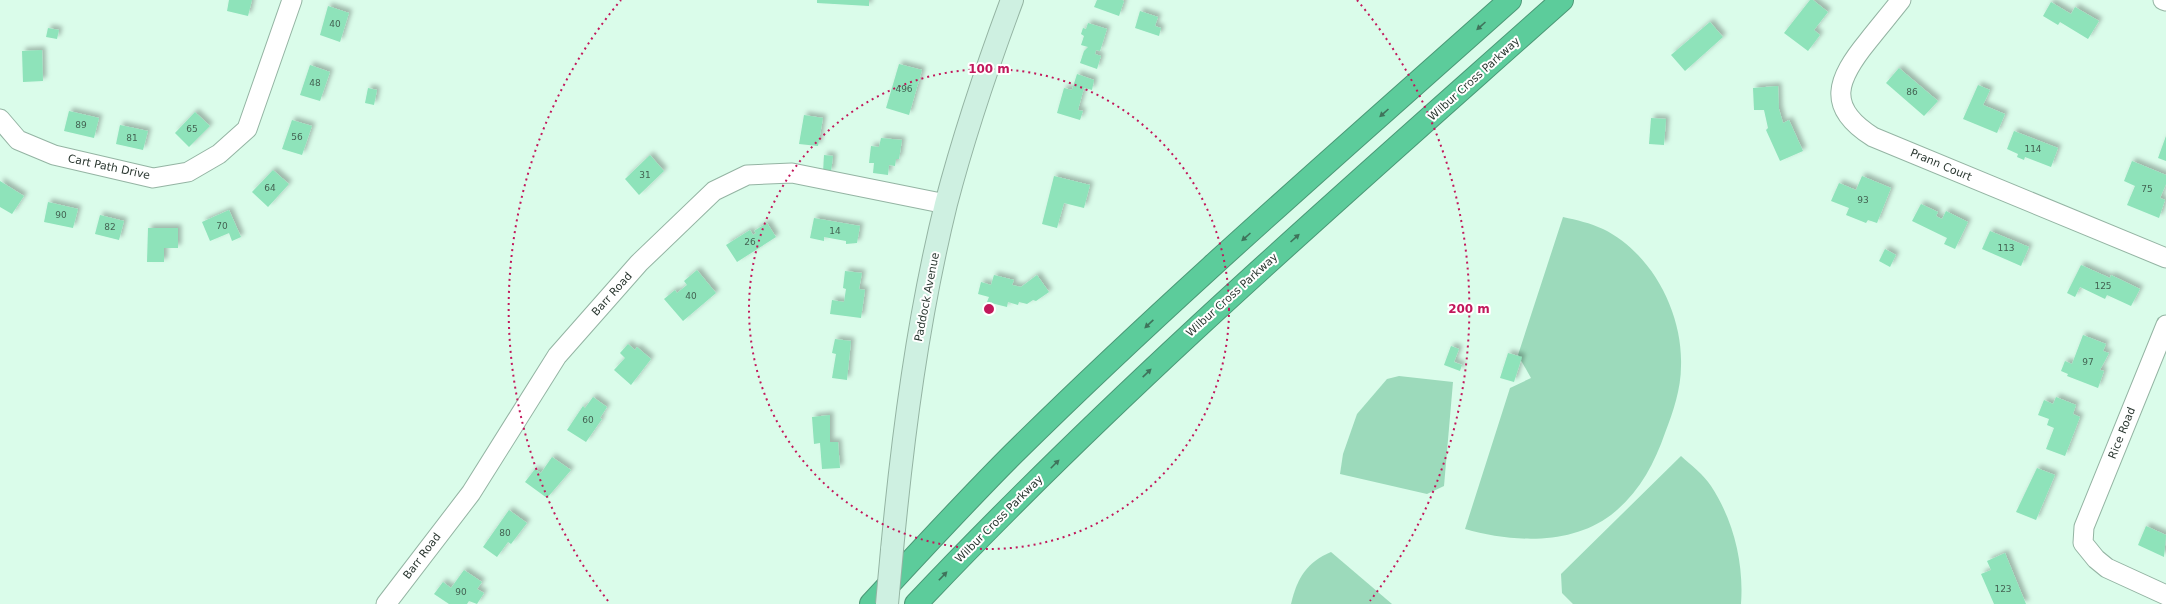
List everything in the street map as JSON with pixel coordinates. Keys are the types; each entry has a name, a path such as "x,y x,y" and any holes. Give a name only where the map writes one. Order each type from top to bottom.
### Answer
{"highway":[{"path":"871,604 977,490 1125,347 1510,0"},
{"name":"Wilbur Cross Parkway","path":"916,604 1049,469 1182,340 1562,0"}],"main road":[{"name":"Paddock Avenue","path":"887,604 901,458 912,380 929,281 946,204 983,82 1012,0"}],"street":[{"name":"Cart Path Drive","path":"0,119 18,140 54,155 153,178 188,172 218,154 248,129 292,0"},
{"name":"Prann Court","path":"1901,0 1850,63 1842,79 1841,96 1845,111 1857,127 1874,137 2166,258"},
{"name":"Barr Road","path":"386,604 470,493 557,356 639,263 714,190 747,175 792,173 946,204"},
{"name":"Rice Road","path":"2166,324 2084,527 2083,543 2096,559 2107,568 2166,595"}],"green space":[{"path":"1563,217 1598,227 1621,240 1636,253 1650,269 1661,287 1677,326 1680,346 1681,375 1674,409 1661,445 1644,478 1621,507 1595,525 1577,532 1540,538 1501,537 1465,529 1510,388 1531,378 1518,355"},
{"path":"1399,376 1453,382 1444,486 1427,494 1340,474 1343,454 1357,414 1387,379"},
{"path":"1681,456 1708,482 1719,499 1726,514 1736,543 1739,558 1742,589 1741,604 1573,604 1562,593 1561,574"},
{"path":"1331,552 1392,604 1291,604 1296,586 1304,572 1315,561"}],"building":[{"path":"229,0 252,0 248,16 227,11"},
{"path":"817,0 869,0 869,6 817,3"},
{"path":"1097,0 1124,1 1119,16 1094,7"},
{"path":"1810,0 1813,0 1828,12 1814,30 1820,35 1808,51 1784,33"},
{"path":"2051,2 2071,14 2075,7 2099,21 2088,39 2060,22 2058,25 2043,16"},
{"path":"328,6 349,13 340,42 320,35"},
{"path":"1140,11 1158,17 1155,26 1161,28 1159,36 1135,28"},
{"path":"1710,22 1723,37 1685,71 1671,55"},
{"path":"1088,23 1107,29 1100,51 1096,50 1095,54 1101,56 1097,69 1080,63 1084,51 1088,47 1081,45 1084,36 1081,34 1083,28 1086,29"},
{"path":"48,28 59,30 57,39 46,37"},
{"path":"42,50 43,81 23,82 22,51"},
{"path":"899,64 922,70 909,115 886,108"},
{"path":"310,65 330,72 320,101 300,95"},
{"path":"1899,68 1938,101 1924,116 1886,83"},
{"path":"1077,74 1094,80 1092,90 1084,88 1078,110 1083,111 1080,120 1057,113 1064,88 1072,90"},
{"path":"1978,85 1990,90 1983,105 2005,114 1997,133 1963,119"},
{"path":"1778,86 1779,109 1783,123 1789,120 1803,151 1780,161 1766,130 1768,128 1764,110 1754,110 1753,88"},
{"path":"368,88 377,90 374,105 365,103"},
{"path":"69,111 99,118 94,138 64,131"},
{"path":"195,112 210,126 189,147 175,133"},
{"path":"804,115 823,118 818,146 799,144"},
{"path":"1651,118 1666,119 1664,145 1649,144"},
{"path":"292,120 312,126 302,155 282,149"},
{"path":"120,125 148,131 143,150 116,144"},
{"path":"2014,131 2058,148 2051,167 2025,157 2024,160 2017,157 2018,154 2007,149"},
{"path":"2166,136 2166,161 2158,158"},
{"path":"881,138 902,140 899,159 896,159 895,166 889,165 888,175 873,173 874,163 869,163 871,146 879,147"},
{"path":"650,155 664,171 639,195 625,179"},
{"path":"824,155 833,156 831,172 823,172"},
{"path":"2132,161 2166,175 2166,184 2160,198 2165,200 2159,218 2127,205 2135,186 2124,181"},
{"path":"273,170 289,184 268,207 252,192"},
{"path":"1054,176 1090,185 1084,208 1064,203 1057,228 1042,224"},
{"path":"1862,176 1891,188 1877,223 1868,220 1866,223 1846,215 1849,208 1831,201 1839,183 1856,190"},
{"path":"0,181 24,196 12,214 0,207"},
{"path":"48,202 78,209 73,228 44,222"},
{"path":"1921,204 1938,212 1936,216 1942,219 1946,211 1968,222 1955,249 1944,244 1947,238 1912,221"},
{"path":"229,210 241,237 232,241 229,233 210,241 202,222"},
{"path":"100,215 124,221 119,240 95,234"},
{"path":"814,218 860,226 857,243 846,244 846,241 824,237 824,241 810,238"},
{"path":"767,223 776,237 737,262 726,245 750,230 753,235 756,233 754,231"},
{"path":"148,228 178,228 178,248 164,248 164,262 147,262"},
{"path":"1990,231 2029,247 2021,266 1982,249"},
{"path":"1885,249 1896,255 1890,267 1879,261"},
{"path":"2081,265 2110,278 2111,275 2140,289 2131,306 2107,295 2105,299 2080,287 2075,297 2067,293"},
{"path":"697,270 716,293 683,321 664,299 675,290 677,293 687,285 684,281"},
{"path":"845,271 862,273 859,289 865,290 861,318 830,314 832,300 844,302 846,289 843,288"},
{"path":"994,275 1014,280 1012,285 1021,287 1037,275 1049,292 1036,301 1033,300 1027,304 1019,302 1018,305 1008,302 1007,307 987,302 989,297 978,294 981,282 991,285"},
{"path":"2083,335 2106,344 2103,351 2109,353 2100,370 2104,371 2098,388 2067,376 2068,374 2061,371 2065,361 2072,364"},
{"path":"835,339 851,341 847,380 832,378 836,354 832,353"},
{"path":"628,344 635,350 637,347 651,359 631,385 614,370 625,358 620,353"},
{"path":"1451,346 1459,349 1454,362 1462,365 1460,371 1444,365"},
{"path":"1508,353 1522,357 1514,382 1500,378"},
{"path":"593,397 607,407 600,418 602,419 586,442 567,430 583,406 585,408"},
{"path":"2056,397 2076,405 2073,414 2080,417 2065,456 2046,449 2054,428 2047,425 2049,419 2038,415 2044,400 2053,404"},
{"path":"830,415 830,442 838,442 840,468 822,469 820,443 814,444 812,417"},
{"path":"552,457 571,470 547,498 525,482 535,469 541,473"},
{"path":"2037,468 2055,475 2036,520 2016,512"},
{"path":"509,510 527,523 511,544 508,542 497,557 483,547"},
{"path":"2146,526 2166,535 2164,557 2138,545"},
{"path":"2005,553 2026,604 1994,604 1981,574 1991,570 1987,561"},
{"path":"464,570 482,582 477,589 484,593 477,604 469,601 467,604 449,604 434,594 443,582 451,588"}]}
